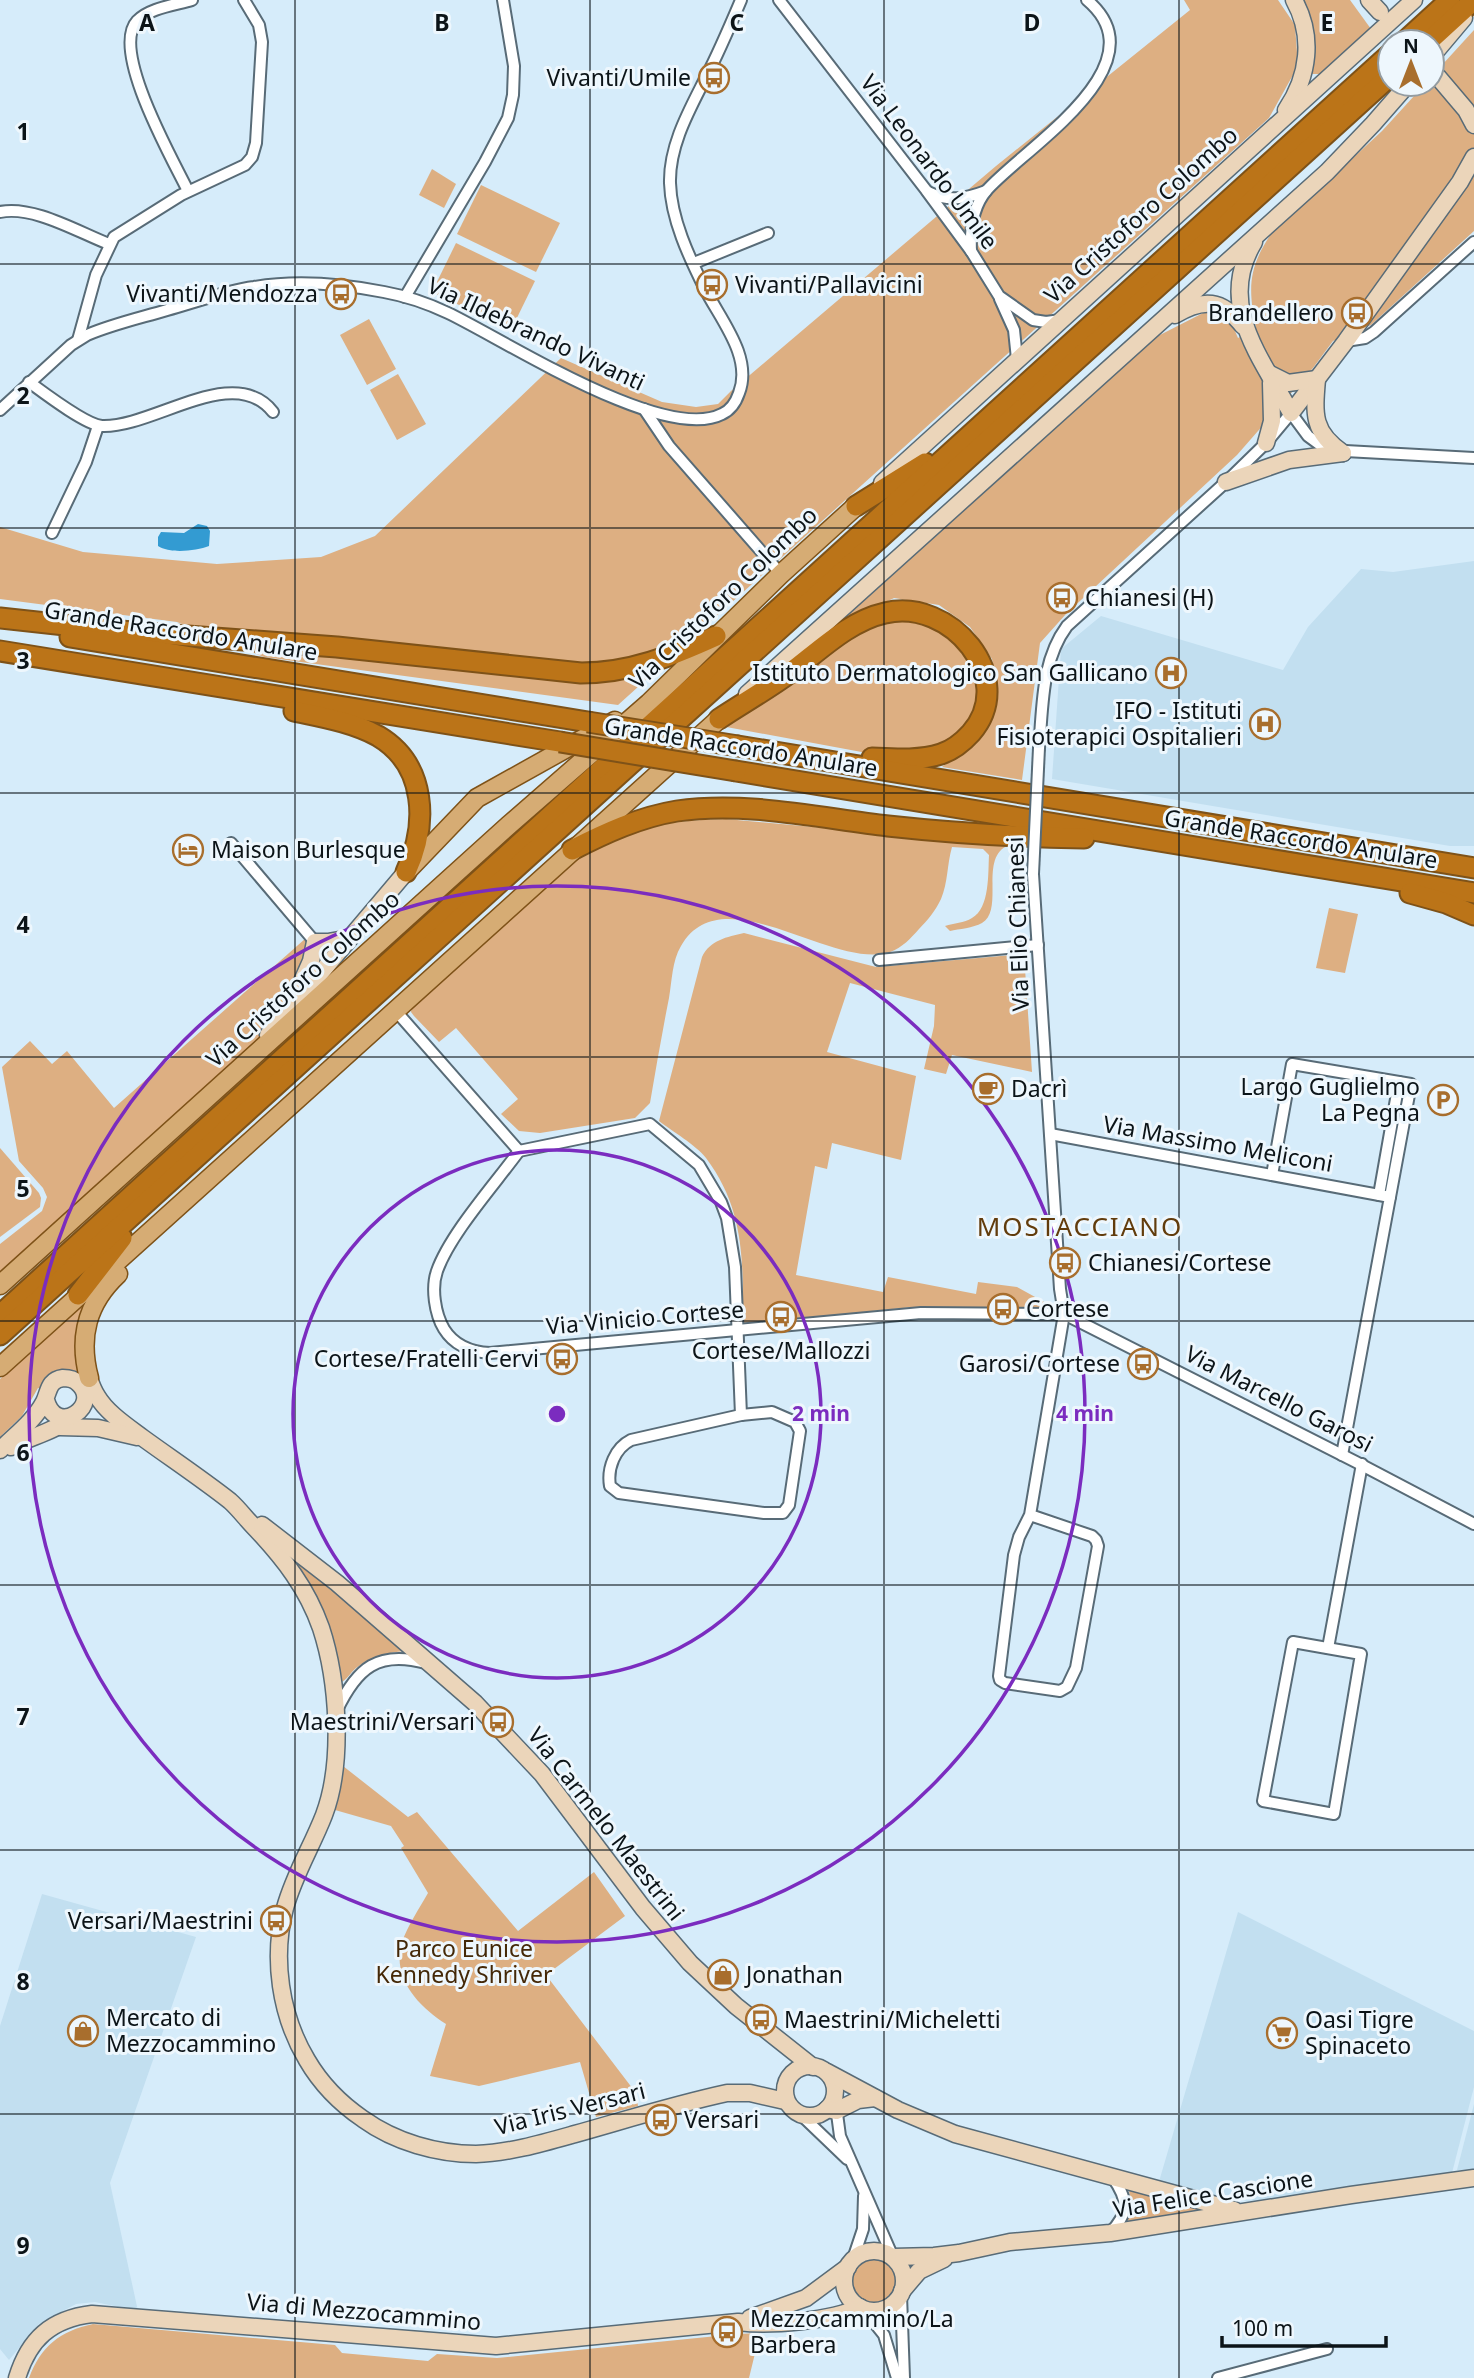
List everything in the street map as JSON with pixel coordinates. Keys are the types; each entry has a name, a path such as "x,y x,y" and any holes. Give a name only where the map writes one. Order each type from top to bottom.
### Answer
{"highway":[{"path":"1419,28 1450,0"},
{"path":"1443,28 1474,2"},
{"name":"Via Cristoforo Colombo","path":"0,1315 1376,67"},
{"path":"0,1335 1376,89"},
{"path":"856,506 979,428"},
{"path":"719,719 789,673 824,645 862,622 884,613 917,612 938,619 955,629 976,656 986,686 985,708 974,729 963,742 949,751 918,758 796,756"},
{"path":"0,618 120,631 337,647 581,673 614,672 638,667 716,636"},
{"name":"Grande Raccordo Anulare","path":"0,626 1474,867"},
{"name":"Grande Raccordo Anulare","path":"0,651 1474,893"},
{"path":"202,684 260,703 354,726 372,733 391,746 411,771 420,804 418,843 406,872"},
{"path":"572,850 603,834 649,817 706,808 773,812 945,830 1062,838 1153,840"},
{"path":"1408,857 1474,854"},
{"path":"1319,867 1446,903 1474,915"},
{"path":"78,1295 122,1238 173,1189 191,1162"}],"main road":[{"name":"Via Cristoforo Colombo","path":"0,1285 649,703 781,574 856,506"},
{"path":"406,872 477,798 649,703"},
{"path":"0,1367 719,719"},
{"path":"90,1389 84,1354 84,1334 88,1317 98,1297 117,1276 276,1129 295,1099"}],"street":[{"path":"188,191 139,87 131,38 134,24 143,16 192,0"},
{"path":"78,340 96,275 109,244 122,230 188,191 245,165 255,150 262,42 258,26 244,0"},
{"path":"405,297 508,118 513,95 514,66 503,0"},
{"name":"Via Ildebrando Vivanti","path":"0,410 78,340 110,326 263,285 343,287 405,297 442,310 545,366 644,408 685,418 712,418 723,414 730,409 740,390 743,373 739,355 694,264 673,205 670,188 671,168 688,112 741,0"},
{"name":"Via Leonardo Umile","path":"779,0 926,190 971,251 999,296 1033,320 1061,320"},
{"path":"971,251 972,222 986,191 1074,109 1102,75 1108,54 1107,32 1101,16 1087,0"},
{"path":"1277,124 1293,100 1306,62 1306,35 1294,0"},
{"name":"Via Cristoforo Colombo","path":"856,506 1414,0"},
{"path":"1446,38 1474,2"},
{"path":"1446,86 1466,110 1474,125"},
{"path":"719,719 1349,151 1396,98"},
{"path":"1291,413 1460,182 1474,157"},
{"path":"926,190 937,196 954,199 986,191"},
{"path":"0,212 30,212 109,244"},
{"path":"1261,231 1246,257 1238,281 1238,298 1247,330 1297,423 1319,446 1327,450 1343,453 1474,458"},
{"path":"694,264 768,233"},
{"path":"1346,341 1364,338 1374,332 1474,242"},
{"path":"999,296 1014,330 1017,359"},
{"path":"1144,334 1188,308 1205,303 1229,311 1247,330"},
{"path":"1269,373 1288,383 1317,379"},
{"path":"1266,443 1273,413 1269,373"},
{"path":"1317,379 1317,425 1329,442 1343,453"},
{"path":"29,382 86,421 98,426 138,419 228,393 256,397 273,412"},
{"path":"644,408 674,453 781,574"},
{"name":"Via Elio Chianesi","path":"1030,1515 1092,1536 1098,1546 1076,1668 1067,1688 1059,1691 1005,1683 999,1679 1014,1555 1019,1536 1030,1515 1064,1314 1033,874 1047,670 1055,644 1063,632 1226,482 1266,443 1291,413"},
{"path":"52,533 86,462 98,426"},
{"path":"1226,482 1283,461 1343,453"},
{"path":"231,844 315,942 328,943 350,938"},
{"path":"243,1065 406,872"},
{"path":"288,1010 307,972 315,942"},
{"path":"879,960 1038,945"},
{"path":"395,1010 519,1151 650,1124 695,1161 723,1207 734,1259 741,1415"},
{"path":"1272,1175 1292,1064 1405,1083 1342,1455"},
{"name":"Via Massimo Meliconi","path":"1050,1135 1385,1196"},
{"name":"Via Vinicio Cortese","path":"519,1151 457,1236 438,1271 435,1283 438,1315 446,1332 457,1343 472,1351 490,1353 921,1313 1064,1314"},
{"name":"Via Marcello Garosi","path":"1064,1314 1474,1524"},
{"path":"70,1379 90,1389 84,1404 65,1422 0,1452 28,1423 46,1400 48,1388 58,1380 70,1379"},
{"name":"Via Iris Versari","path":"90,1389 115,1416 232,1503 292,1557 321,1631 337,1710 334,1760 327,1805 286,1905 280,1933 279,1965 285,2009 298,2043 317,2075 350,2109 379,2129 416,2144 445,2151 478,2154 549,2141 727,2093 750,2093 785,2101"},
{"path":"46,1400 51,1412 65,1422 146,1440"},
{"path":"772,1412 793,1420 799,1426 800,1436 789,1505 783,1513 764,1513 619,1493 610,1486 612,1463 624,1444 634,1439 741,1415 772,1412"},
{"path":"1328,1648 1362,1465"},
{"name":"Via Carmelo Maestrini","path":"292,1557 432,1665 475,1703 531,1761 643,1908 696,1970 736,2006 820,2070 898,2110 955,2134 1241,2212"},
{"path":"1293,1642 1328,1648 1361,1654 1334,1814 1263,1801 1293,1642"},
{"path":"337,1710 350,1684 371,1666 398,1659 432,1665"},
{"path":"854,2166 785,2101 785,2087 790,2075 801,2068 820,2070 834,2084 833,2106 840,2136 854,2166 892,2256 902,2273 904,2378"},
{"path":"799,2113 811,2115 833,2106 875,2098"},
{"path":"1110,2233 1121,2219 1125,2205 1123,2194 1113,2178"},
{"name":"Via Felice Cascione","path":"892,2256 959,2253 1010,2242 1110,2233 1474,2178"},
{"path":"863,2190 863,2229 844,2279 845,2289 852,2301 884,2335 897,2378"},
{"path":"850,2264 873,2250 892,2256"},
{"name":"Via Felice Cascione","path":"902,2293 919,2271 959,2253"},
{"name":"Via di Mezzocammino","path":"738,2322 806,2298 850,2264"},
{"path":"862,2309 885,2308 894,2303 902,2293"},
{"name":"Via di Mezzocammino","path":"17,2378 30,2350 48,2329 63,2320 92,2314 496,2346 738,2322 760,2323 830,2317 862,2309"},
{"path":"1218,2378 1326,2349"}],"shaded area":[{"name":"IFO - Istituti Fisioterapici Ospitalieri","path":"1474,561 1474,846 1450,846 1052,779 1061,649 1101,616 1283,670 1308,627 1361,569 1393,572"},
{"path":"42,1894 196,1937 110,2183 138,2311 95,2302 76,2304 39,2324 9,2360 0,2349 0,2026"},
{"path":"1238,1912 1474,2031 1474,2087 1452,2173 1265,2201 1215,2200 1158,2185"},
{"path":"1474,2104 1474,2170 1457,2170"}],"green space":[{"path":"1184,0 1278,0 1295,25 1298,66 1269,118 618,705 264,657 177,622 0,599 0,527 83,552 217,564 321,557 375,536 561,358 662,402 696,407 718,404 996,166 1190,10"},
{"path":"1299,0 1350,0 1371,29 1322,74 1311,74"},
{"path":"1474,30 1474,231 1371,325 1333,341 1237,455 1066,614 1040,643 1022,780 942,767 967,748 990,718 997,688 992,659 970,627 939,605 894,598 825,633 1154,338 1207,311 1229,317 1238,338 1256,328 1252,279 1263,246 1271,234 1382,131 1412,98 1446,98 1446,61"},
{"path":"432,169 456,184 444,208 419,195"},
{"path":"481,185 560,223 536,272 457,234"},
{"path":"456,243 535,281 511,330 432,292"},
{"path":"369,319 396,369 367,385 340,335"},
{"path":"398,374 426,424 397,440 370,390"},
{"path":"918,617 954,634 976,669 980,699 967,728 944,747 867,753 721,726 865,628 893,619"},
{"path":"726,819 1009,845 1000,851 995,860 992,907 982,923 950,931 945,926 966,921 978,913 985,898 988,880 989,855 983,849 952,847 945,887 937,907 909,939 890,952 866,954 839,949 750,921 723,919 699,926 681,946 676,958 650,1103 635,1118 540,1133 519,1131 501,1114 518,1099 456,1028 439,1042 411,1012 412,1006 589,851 615,837 655,825"},
{"path":"1329,908 1358,914 1345,973 1316,968"},
{"path":"744,933 876,967 1024,954 1032,1072 952,1055 946,1074 924,1069 934,1026 935,1005 850,983 827,1052 916,1076 901,1160 832,1143 827,1169 815,1166 796,1275 883,1292 888,1277 976,1294 978,1282 1017,1287 1055,1308 913,1307 743,1324 742,1258 735,1217 728,1197 702,1153 659,1121 702,957 714,943"},
{"path":"306,938 306,957 297,982 262,1036 227,1071 0,1275 0,1244 42,1211 47,1197 43,1188 19,1161 2,1067 30,1041 52,1064 67,1051 114,1108"},
{"path":"0,1148 41,1198 40,1207 0,1237"},
{"path":"98,1285 84,1375 38,1388 22,1416 0,1437 0,1379"},
{"path":"294,1556 405,1651 373,1658 356,1668 340,1683 291,1559"},
{"name":"Parco Eunice Kennedy Shriver","path":"343,1766 408,1817 417,1812 518,1931 594,1872 625,1916 546,1975 636,2093 638,2106 596,2117 580,2062 479,2086 430,2076 446,2024 417,2000 400,1968 404,1936 428,1893 391,1826 335,1810"},
{"path":"1130,2189 1202,2211 1127,2223 1132,2206"},
{"path":"874,2259 890,2266 897,2282 890,2298 874,2305 858,2298 851,2282 858,2266"},
{"path":"93,2324 335,2345 342,2353 428,2361 437,2354 497,2358 760,2333 749,2378 29,2378 39,2357 53,2342 71,2331"}],"water":[{"path":"198,524 207,526 210,531 209,546 183,551 158,546 161,532 184,533"}],"place":[{"name":"Vivanti/Umile","path":"714,78"},
{"name":"Vivanti/Pallavicini","path":"712,285"},
{"name":"Vivanti/Mendozza","path":"341,294"},
{"name":"Brandellero","path":"1357,313"},
{"name":"Chianesi (H)","path":"1062,598"},
{"name":"Istituto Dermatologico San Gallicano","path":"1171,673"},
{"name":"IFO - Istituti Fisioterapici Ospitalieri","path":"1265,724"},
{"name":"Maison Burlesque","path":"188,850"},
{"name":"Dacrì","path":"988,1089"},
{"name":"Largo Guglielmo La Pegna","path":"1443,1100"},
{"name":"Chianesi/Cortese","path":"1065,1263"},
{"name":"Cortese","path":"1003,1309"},
{"name":"Cortese/Mallozzi","path":"781,1317"},
{"name":"Cortese/Fratelli Cervi","path":"562,1359"},
{"name":"Garosi/Cortese","path":"1143,1364"},
{"name":"Maestrini/Versari","path":"498,1722"},
{"name":"Versari/Maestrini","path":"276,1921"},
{"name":"Jonathan","path":"723,1975"},
{"name":"Maestrini/Micheletti","path":"761,2020"},
{"name":"Mercato di Mezzocammino","path":"83,2031"},
{"name":"Oasi Tigre Spinaceto","path":"1282,2033"},
{"name":"Versari","path":"661,2120"},
{"name":"Mezzocammino/La Barbera","path":"727,2332"}],"district":[{"name":"MOSTACCIANO","path":"1080,1227"}]}
